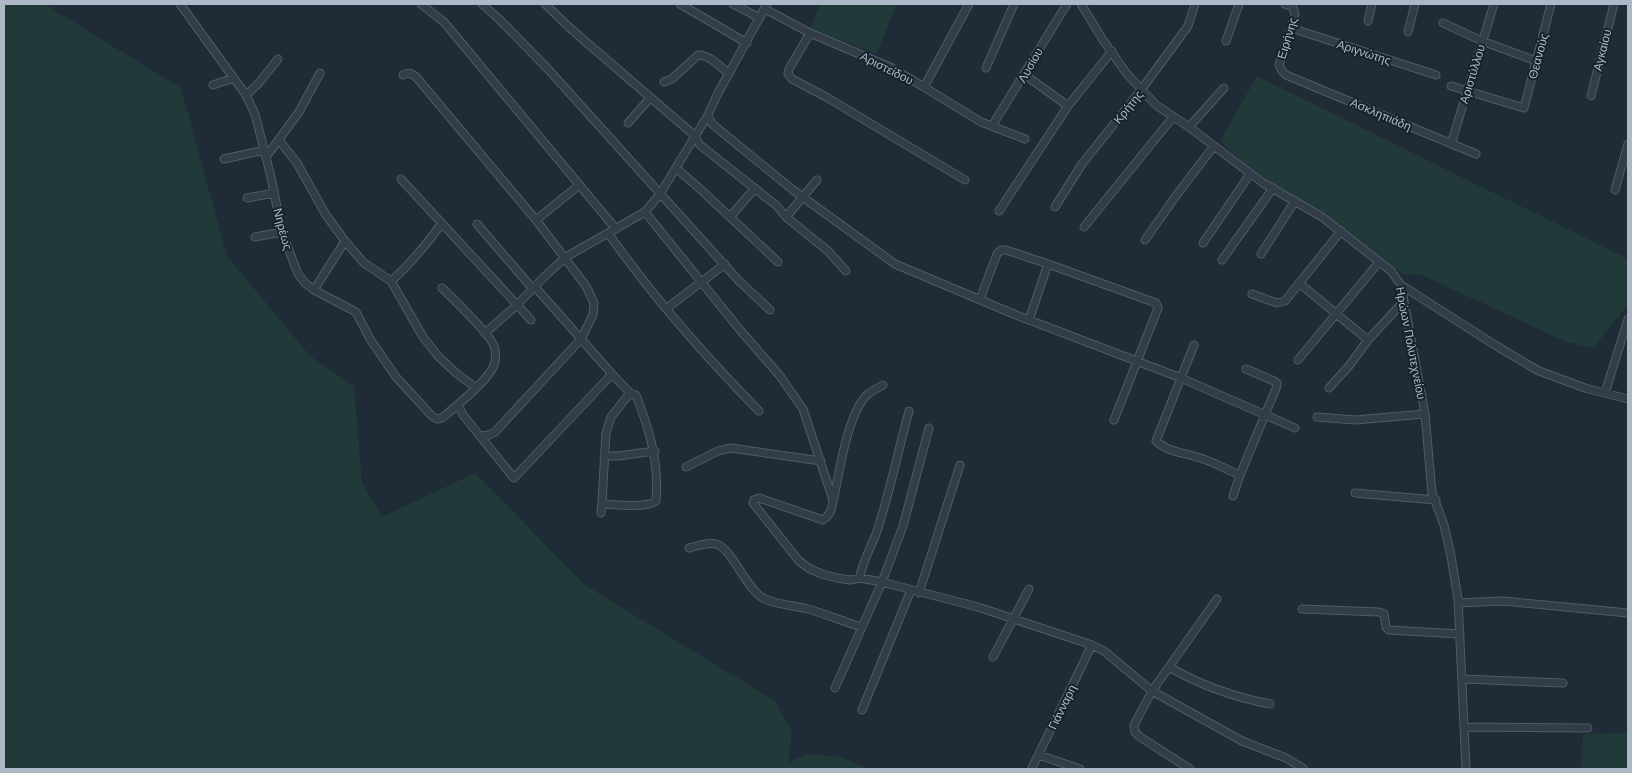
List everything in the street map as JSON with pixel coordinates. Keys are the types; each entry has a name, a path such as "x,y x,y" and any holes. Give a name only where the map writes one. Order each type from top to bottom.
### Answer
{"street":[{"name":"Νηρέως","path":"180,4 246,95 255,114 282,232 298,274 314,290 356,312 370,339 396,377 432,416 437,419 442,418 458,404"},
{"path":"421,4 444,22 578,186 616,229"},
{"path":"482,4 547,68 739,281 770,310"},
{"path":"545,4 694,136 700,145 755,188 786,217 828,251 846,271"},
{"path":"680,4 747,43"},
{"path":"733,4 760,18"},
{"name":"Αριστείδου","path":"766,7 810,34 890,67 924,87 969,4"},
{"path":"986,68 1014,4"},
{"name":"Λυσίου","path":"992,126 1067,4"},
{"name":"Ηρώων Πολυτεχνείου","path":"1081,4 1127,74 1156,105 1189,127 1250,174 1322,216 1396,276 1401,285 1424,414 1432,493 1444,525 1452,556 1458,602 1466,769"},
{"name":"Κρήτης","path":"1055,207 1082,164 1141,90 1188,26 1195,4"},
{"path":"1226,41 1239,4"},
{"name":"Ειρήνης","path":"1285,4 1293,7 1295,10 1292,28 1279,65 1286,75"},
{"path":"1368,21 1372,4"},
{"path":"1408,32 1415,4"},
{"name":"Αριστύλλου","path":"1451,144 1494,4"},
{"name":"Θεανούς","path":"1467,90 1524,108 1551,4"},
{"name":"Αγκαίου","path":"1591,96 1614,4"},
{"path":"485,333 566,257 645,212 660,194 708,115 766,7"},
{"path":"1443,23 1536,60"},
{"name":"Αριγνώτης","path":"1292,28 1436,75"},
{"path":"810,34 789,69 788,74 792,79 828,98 965,180"},
{"path":"999,211 1068,106 1112,51"},
{"path":"664,82 672,79 698,55 704,55 729,74"},
{"path":"246,95 258,84 278,59"},
{"path":"224,159 265,153 279,140 299,112 320,73"},
{"path":"402,75 407,73 417,78 566,257 586,286 594,303 593,315 581,339 495,432 480,436"},
{"path":"1025,75 1068,106"},
{"name":"Ασκληπιάδη","path":"1286,75 1476,154"},
{"path":"213,85 234,78"},
{"path":"1451,86 1467,90"},
{"path":"924,87 972,117 1025,139"},
{"path":"1189,127 1224,88"},
{"path":"628,123 650,98"},
{"path":"708,115 712,124 802,196 895,264 1029,320 1181,378 1295,428"},
{"path":"1084,227 1173,117"},
{"path":"279,140 297,163 326,215 345,241 364,263 391,281 423,337 438,356 475,388"},
{"path":"1616,190 1628,144"},
{"path":"1145,240 1214,146"},
{"path":"676,168 778,262"},
{"path":"1203,243 1250,174"},
{"path":"401,179 531,320"},
{"path":"786,217 816,180"},
{"path":"536,220 578,186"},
{"path":"730,217 755,188"},
{"path":"1222,260 1273,188"},
{"path":"247,198 274,193"},
{"path":"1261,254 1295,200"},
{"path":"645,212 780,376 804,409 833,500"},
{"path":"391,281 408,267 442,223"},
{"path":"477,224 612,374 630,393 636,395 655,451 657,475 656,501 653,504 646,505 615,505 602,502"},
{"path":"1252,294 1281,303 1285,301 1341,231"},
{"path":"255,237 282,232"},
{"path":"608,233 637,274 709,360 758,411"},
{"path":"314,290 345,241"},
{"path":"980,300 997,254 1001,250 1006,250 1156,303 1158,308 1114,420"},
{"path":"1298,360 1379,262"},
{"path":"667,308 725,264"},
{"path":"1029,320 1048,264"},
{"path":"1299,283 1368,340"},
{"path":"1401,285 1491,343 1539,371 1585,388 1628,399"},
{"path":"442,288 494,344 496,356 494,366 488,375 458,404 463,415 514,478 612,374"},
{"path":"1329,388 1349,366 1368,340 1404,301"},
{"path":"1605,393 1628,319"},
{"path":"1194,344 1156,440 1159,444 1200,458 1240,475"},
{"path":"1233,496 1277,386 1277,383 1246,369"},
{"path":"884,385 867,395 855,416 845,445 832,509 828,516 823,520 818,519 759,498 754,500 753,503 799,561 810,568 837,578 850,580 860,578 882,582 978,607 1092,645 1104,651 1152,691 1242,741 1286,758 1304,769"},
{"path":"601,513 606,433 611,417 630,393"},
{"path":"860,578 860,569 869,554 877,530 908,411"},
{"path":"1317,417 1355,420 1424,414"},
{"path":"835,688 882,582 903,526 929,428"},
{"path":"686,467 718,451 731,448 821,462"},
{"path":"604,456 655,451"},
{"path":"919,592 960,465"},
{"path":"1356,493 1436,500"},
{"path":"689,548 710,544 718,545 754,590 762,597 788,606 809,609 862,627"},
{"path":"862,710 911,590"},
{"path":"993,657 1012,618 1029,590"},
{"path":"1190,769 1140,737 1135,732 1134,725 1152,691 1217,599"},
{"path":"1458,602 1503,601 1628,613"},
{"path":"1302,609 1380,612 1384,614 1388,630 1460,634"},
{"name":"Γιάνναρη","path":"1032,768 1092,645"},
{"path":"1169,667 1192,680 1240,698 1270,704"},
{"path":"1462,679 1563,683"},
{"path":"1464,727 1588,728"},
{"path":"1039,755 1080,769"}],"green space":[{"path":"4,4 48,4 49,7 181,88 227,256 310,356 354,386 362,482 382,517 475,473 585,585 775,701 792,731 788,763 806,754 842,757 869,769 4,769"},
{"path":"820,4 896,4 877,54 810,29"},
{"path":"1257,76 1628,259 1628,305 1593,348 1564,341 1422,275 1403,274 1248,167 1220,141"},
{"path":"1628,733 1628,769 1581,769 1583,734"},
{"path":"1558,767 1581,769 1558,769"}]}
